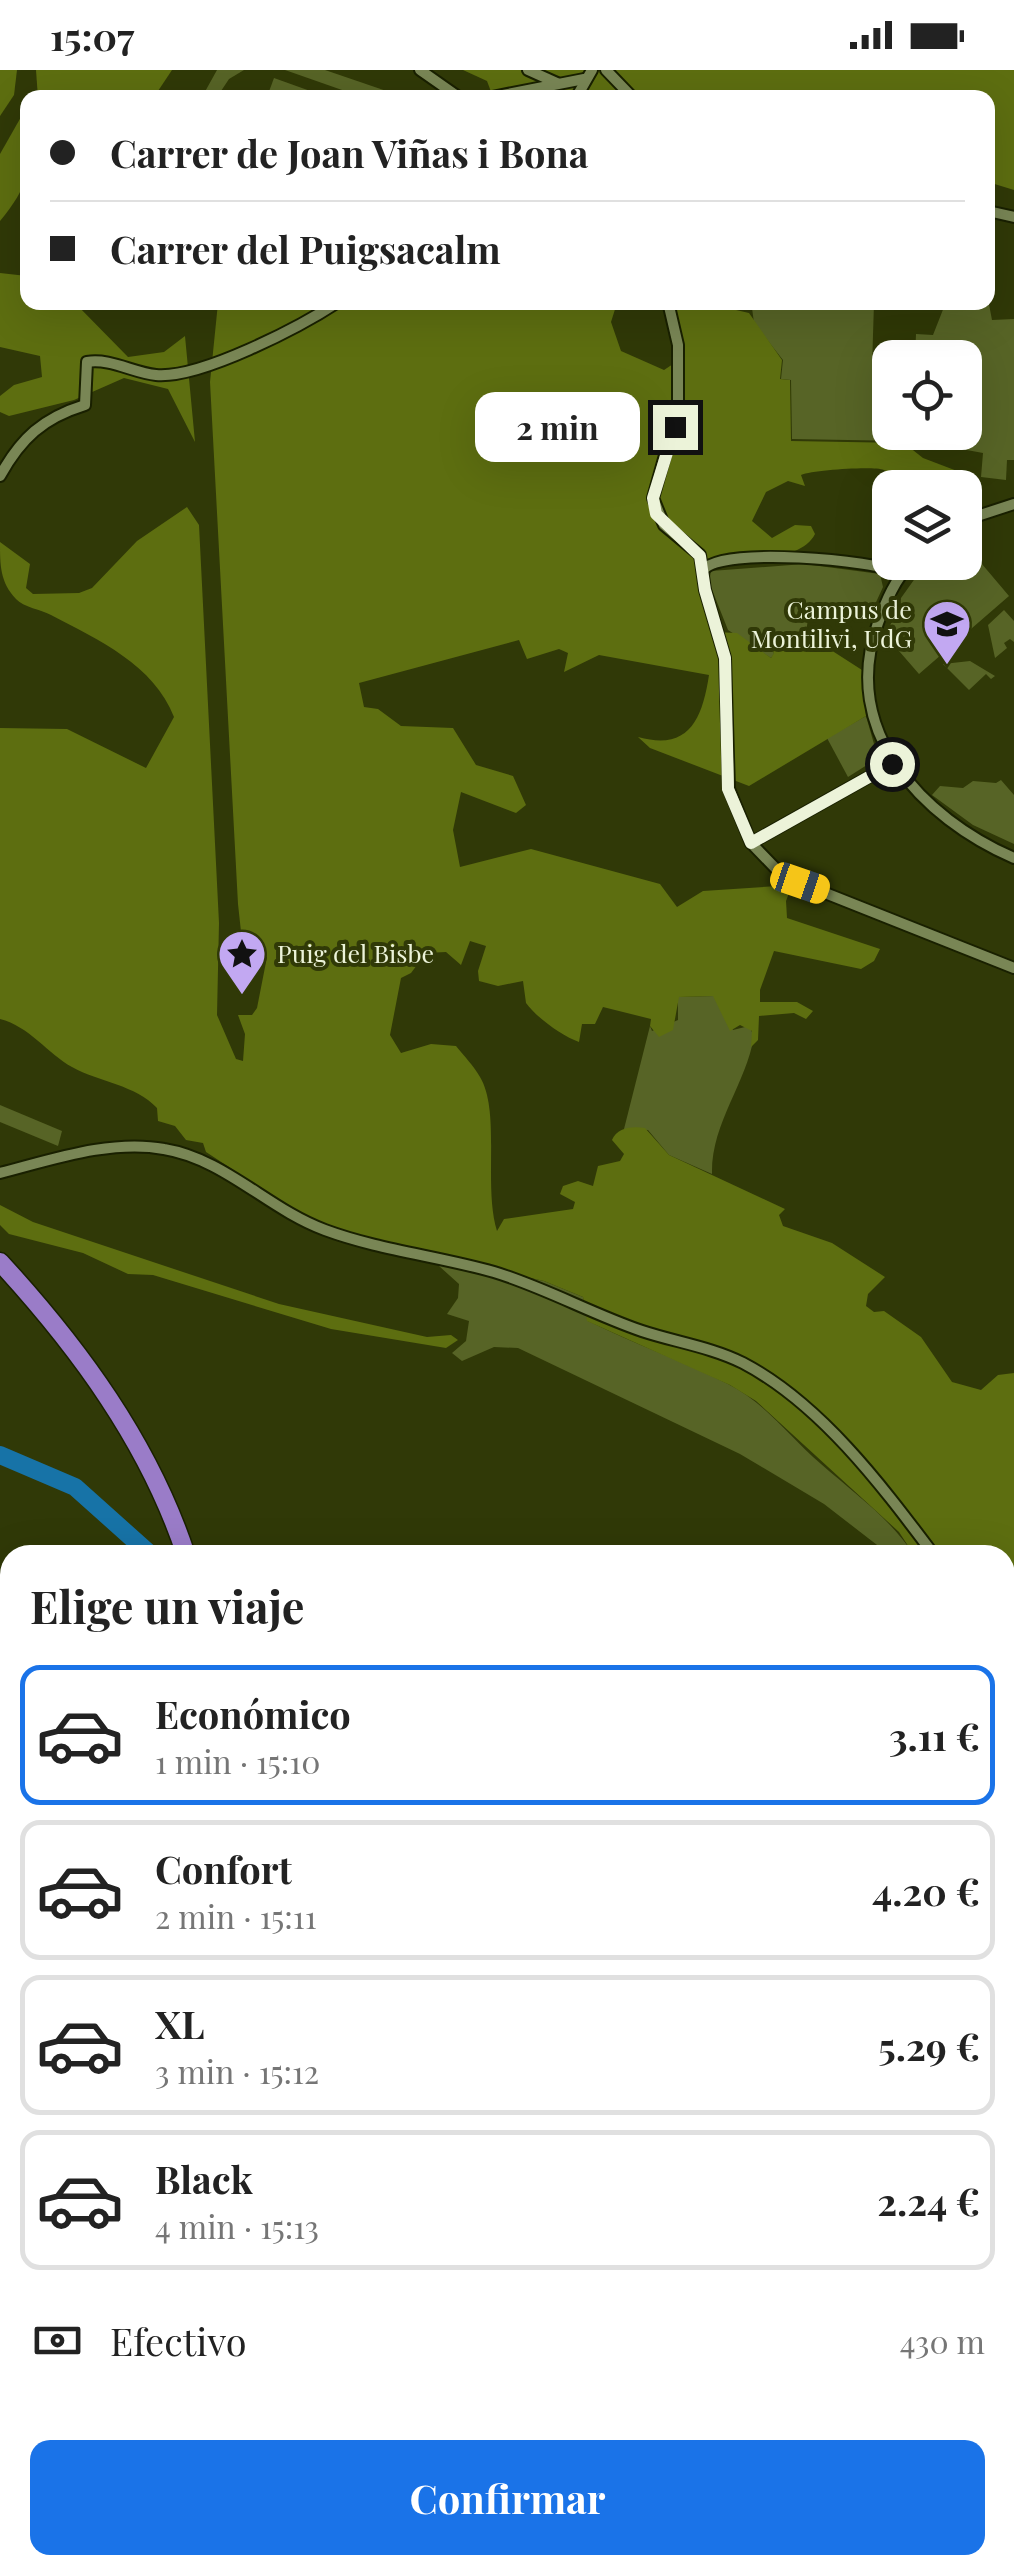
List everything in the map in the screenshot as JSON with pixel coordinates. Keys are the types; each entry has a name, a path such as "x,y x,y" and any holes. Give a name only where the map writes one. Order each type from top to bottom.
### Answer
{"highway":[{"path":"0,1262 90,1368 156,1482 182,1545"}],"street":[{"path":"420,70 449,90"},
{"path":"528,70 558,84"},
{"path":"606,70 625,90"},
{"path":"528,90 588,74"},
{"path":"0,476 33,429 56,414 85,405 87,362 155,375 199,370 324,310"},
{"path":"670,310 678,344 678,409 653,498 656,514 691,544 703,570 726,669 728,789 751,843 780,873 800,883 1014,968"},
{"path":"982,514 1014,504"},
{"path":"703,570 714,562 789,557 872,565"},
{"path":"898,580 883,610 870,659 875,716 892,764 917,794 957,829 1014,858"},
{"path":"751,843 892,764"},
{"path":"0,1173 86,1152 160,1148 184,1153 214,1166 265,1201 322,1229 497,1273 644,1332 742,1363 794,1399 856,1459 926,1545"}],"green space":[{"path":"0,70 17,70 14,95 0,116"},
{"path":"36,70 172,70 159,90 37,90"},
{"path":"217,70 244,70 229,79 222,90 206,90"},
{"path":"285,70 325,70 384,90 342,90"},
{"path":"463,70 1014,70 1014,190 995,184 995,90 490,90 487,81"},
{"path":"274,78 307,90 270,90"},
{"path":"20,119 20,191 0,221 0,154"},
{"path":"0,273 20,275 20,310 82,310 128,357 164,352 185,336 195,442 168,389 124,378 74,400 9,416 0,412 0,396 14,385 42,377 40,356 0,347"},
{"path":"217,310 615,310 611,322 621,351 664,370 682,358 672,310 736,310 749,313 782,360 780,379 790,380 791,441 872,442 872,450 913,450 954,470 868,468 801,475 805,486 788,481 766,492 752,521 772,538 795,525 811,526 815,534 807,544 779,556 698,561 714,632 737,633 771,658 774,653 763,644 769,634 799,639 806,634 862,670 866,716 749,786 650,748 638,737 669,740 681,736 697,719 709,675 599,655 564,672 568,653 559,649 527,659 519,640 359,683 364,707 378,709 401,726 453,728 476,765 513,776 526,805 516,813 461,792 453,830 460,867 531,849 660,884 677,907 703,891 792,885 786,901 787,918 880,949 874,961 861,969 774,951 760,990 760,1002 797,1002 813,1011 806,1019 794,1013 759,1016 758,1040 751,1047 752,1031 740,1025 730,1031 713,996 679,997 673,1030 659,1037 650,1026 651,1019 603,1007 595,1024 582,1024 579,1042 557,1031 530,1008 523,981 498,986 479,981 486,946 470,941 461,965 446,952 426,953 411,973 401,978 390,1035 401,1053 431,1044 456,1046 480,1077 490,1110 491,1193 497,1231 504,1219 573,1209 575,1202 560,1194 563,1186 578,1181 593,1186 598,1166 620,1161 624,1154 612,1140 614,1136 626,1128 645,1128 669,1155 785,1209 779,1215 783,1226 832,1243 885,1277 868,1294 866,1306 874,1312 884,1311 921,1337 952,1382 981,1390 998,1375 1014,1373 1014,1545 907,1545 899,1532 756,1401 730,1385 587,1321 583,1297 544,1281 346,1237 252,1192 232,1169 206,1152 203,1143 186,1140 175,1126 158,1121 157,1108 148,1100 72,1067 20,1028 0,1019 0,728 67,729 146,768 174,717 153,683 123,656 16,599 4,580 0,542 30,564 26,588 33,594 79,593 92,588 137,541 187,507 199,525 219,923 217,1015 236,1059 243,1061 245,1034 238,1015 252,1015 257,1008 267,957 243,950 210,382"},
{"path":"752,310 874,310 872,440 792,439 791,380 781,379 783,360 754,323"},
{"path":"943,310 990,310 992,320 1014,319 1014,460 1007,460 1006,480 982,477 983,453 967,450 982,450 982,340 916,340 916,334 933,335"},
{"path":"804,564 872,573 872,580 881,580 883,587 872,611 810,604 806,633 800,640 768,635 774,654 771,658 728,630 709,582 711,571"},
{"path":"982,564 1009,596 919,674 886,636 901,598 914,580 982,580"},
{"path":"1004,610 1014,621 1014,642 1010,639 1004,643 1007,648 995,658 988,625"},
{"path":"970,661 995,676 991,679 986,674 969,690 943,664"},
{"path":"866,716 878,758 848,777 827,738"},
{"path":"1001,780 1014,795 1014,844 973,825 932,795 940,786 963,788 973,781"},
{"path":"714,996 733,1030 749,1026 754,1036 717,1138 712,1174 669,1155 648,1130 624,1129 650,1026 652,1031 678,1020 678,997"},
{"path":"0,1105 62,1131 58,1146 0,1122"},
{"path":"0,1205 33,1222 279,1304 427,1337 451,1335 458,1340 446,1348 331,1329 153,1275 128,1274 83,1253 9,1234 0,1225"},
{"path":"429,1257 544,1281 583,1297 588,1321 742,1392 883,1517 907,1545 877,1545 824,1504 740,1454 518,1348 494,1347 462,1361 452,1353 466,1341 469,1321 447,1314 458,1298 459,1284"}],"waterway":[{"path":"0,1455 75,1487 140,1545"}],"place":[{"name":"Campus de Montilivi, UdG","path":"947,666"},
{"name":"Puig del Bisbe","path":"242,996"}],"route":[{"path":"675,427 653,498 656,514 664,525 691,544 700,556 728,679 728,789 751,843 892,764"}]}
